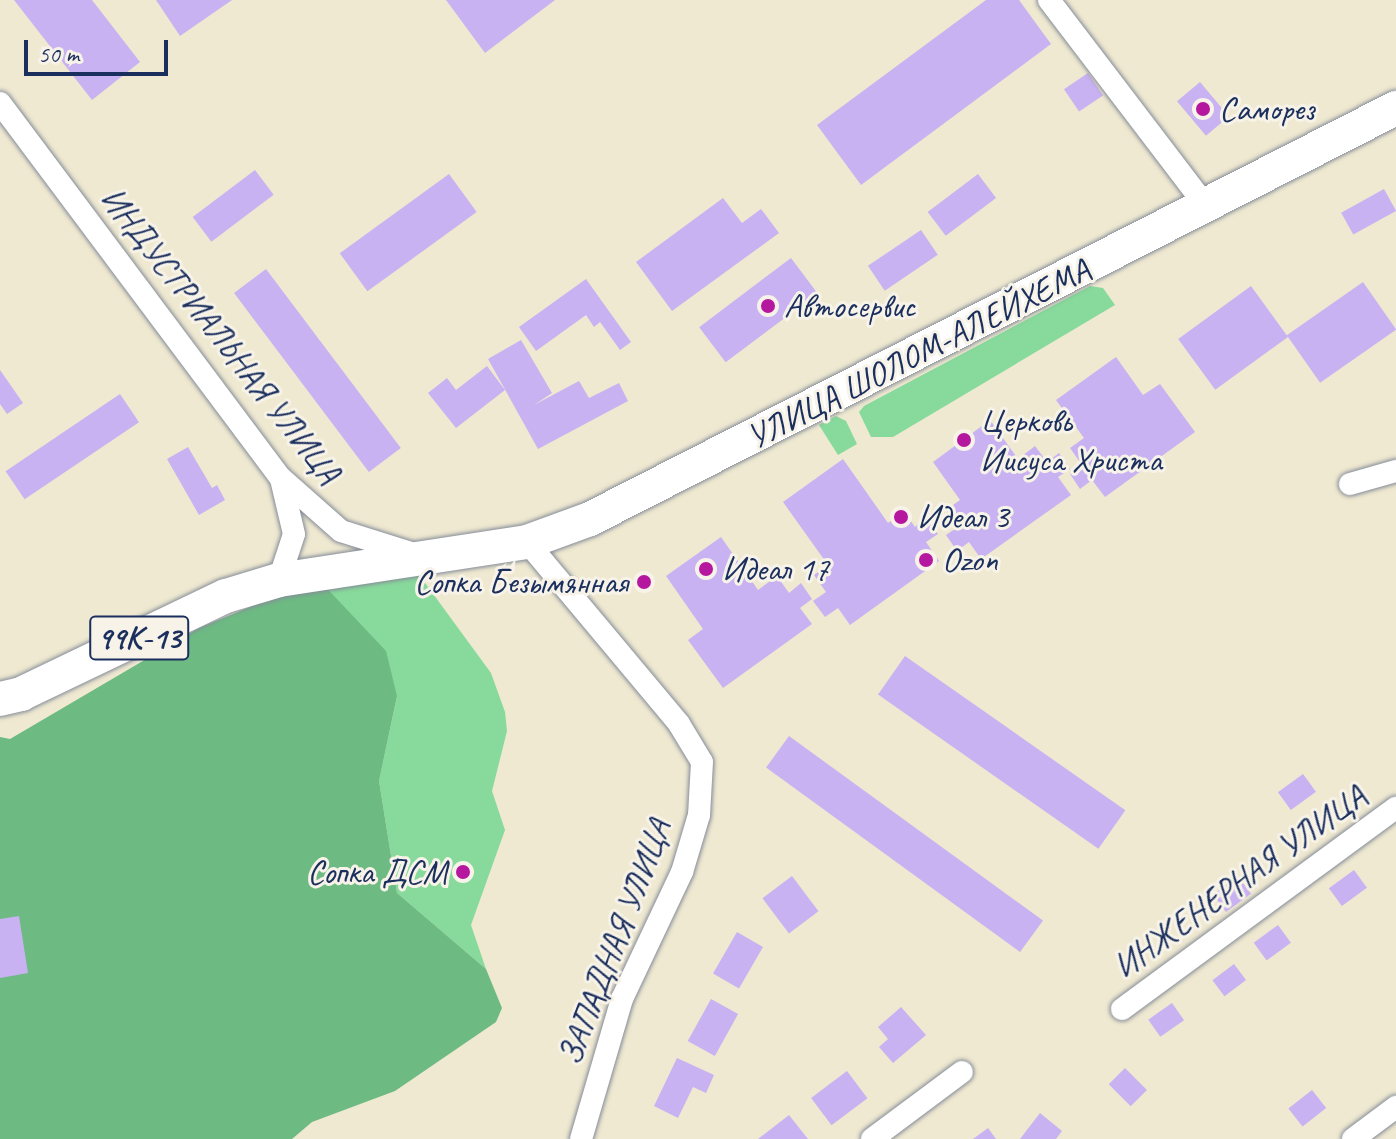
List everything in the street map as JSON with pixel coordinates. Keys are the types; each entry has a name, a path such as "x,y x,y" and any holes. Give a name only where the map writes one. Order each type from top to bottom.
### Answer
{"main road":[{"name":"УЛИЦА ШОЛОМ-АЛЕЙХЕМА","path":"425,558 527,542 590,519 837,397 1396,108"},
{"name":"99К-13","path":"0,699 21,694 226,596 279,580 425,558"}],"street":[{"path":"1049,0 1205,205"},
{"name":"ИНДУСТРИАЛЬНАЯ УЛИЦА","path":"0,103 281,478 341,531 425,558"},
{"path":"1350,484 1396,471"},
{"path":"279,580 294,534 281,478"},
{"name":"ЗАПАДНАЯ УЛИЦА","path":"527,542 679,724 702,762 699,815 682,872 622,999 581,1139"},
{"name":"ИНЖЕНЕРНАЯ УЛИЦА","path":"1122,1009 1396,808"},
{"path":"872,1139 962,1072"},
{"path":"1353,1139 1396,1107"}],"green space":[{"path":"1090,286 1103,288 1115,305 893,437 871,437 859,412 864,406"},
{"path":"836,416 846,421 857,444 838,455 819,425"},
{"path":"420,576 491,673 505,712 507,731 492,791 505,830 471,925 486,969 397,893 379,781 397,696 318,579"},
{"path":"318,579 386,651 397,696 379,781 397,893 486,969 502,1008 496,1022 395,1091 312,1122 292,1139 0,1139 0,737 10,739 199,628"}],"building":[{"path":"14,0 92,0 140,62 92,100"},
{"path":"156,0 232,0 180,36"},
{"path":"446,0 555,0 485,53"},
{"path":"986,0 1019,0 1051,44 861,185 817,125"},
{"path":"1088,73 1103,95 1079,112 1064,89"},
{"name":"Саморез","path":"1200,82 1229,116 1206,136 1177,101"},
{"path":"255,170 274,195 211,242 193,217"},
{"path":"449,174 477,212 367,291 340,253"},
{"path":"978,174 996,198 946,236 928,212"},
{"path":"1384,189 1396,211 1353,235 1341,213"},
{"path":"723,198 742,223 761,209 779,233 672,311 636,262"},
{"path":"921,230 938,255 885,291 868,266"},
{"path":"791,258 817,293 726,362 699,327"},
{"path":"266,269 401,448 369,472 234,293"},
{"path":"586,279 631,342 620,350 600,322 594,327 586,315 536,351 519,327"},
{"path":"1363,282 1396,330 1320,383 1287,335"},
{"path":"1251,286 1288,337 1215,390 1178,339"},
{"path":"521,340 552,393 534,405 579,381 589,398 619,383 628,401 538,449 488,359"},
{"path":"1116,357 1143,395 1160,384 1195,432 1105,497 1092,480 1080,489 1070,474 1082,465 1070,448 1084,438 1056,400"},
{"path":"487,366 505,390 456,428 428,393 447,378 456,390"},
{"path":"0,370 23,403 7,414 0,404"},
{"path":"120,394 139,422 25,499 6,471"},
{"path":"990,420 1018,459 1035,446 1047,462 1059,453 1070,469 1058,477 1071,495 981,559 969,542 957,551 946,535 958,527 946,510 960,500 933,462"},
{"path":"188,447 212,488 217,485 225,500 199,515 167,459"},
{"path":"843,459 888,523 904,511 915,527 926,518 938,534 926,542 939,561 850,625 838,608 825,617 813,601 826,592 814,575 828,565 783,502"},
{"path":"721,537 758,590 777,576 789,593 801,583 812,599 800,608 812,624 723,688 688,640 703,629 666,576"},
{"path":"905,656 1125,810 1098,849 878,695"},
{"path":"789,736 1043,921 1020,952 766,768"},
{"path":"1303,774 1316,792 1291,810 1278,792"},
{"path":"1354,870 1367,888 1342,906 1329,888"},
{"path":"792,876 818,911 789,933 762,898"},
{"path":"1238,876 1251,894 1226,912 1213,894"},
{"path":"19,916 28,973 0,978 0,919"},
{"path":"1278,925 1291,943 1267,960 1254,943"},
{"path":"737,932 763,947 739,989 713,974"},
{"path":"1234,964 1246,980 1224,996 1212,980"},
{"path":"711,999 738,1014 715,1056 688,1041"},
{"path":"1172,1003 1184,1020 1160,1037 1148,1020"},
{"path":"901,1007 926,1035 893,1063 879,1047 888,1039 878,1027"},
{"path":"677,1058 714,1075 706,1093 693,1087 678,1118 654,1106"},
{"path":"1125,1068 1147,1090 1131,1106 1109,1084"},
{"path":"847,1071 867,1098 832,1125 811,1098"},
{"path":"1312,1090 1326,1108 1303,1127 1288,1108"},
{"path":"1040,1113 1062,1131 1056,1139 1020,1139"},
{"path":"789,1115 808,1139 758,1139"},
{"path":"988,1128 996,1139 973,1139"}],"place":[{"name":"Саморез","path":"1203,109"},
{"name":"Автосервис","path":"768,306"},
{"name":"Церковь Иисуса Христа","path":"964,440"},
{"name":"Идеал 3","path":"901,517"},
{"name":"Ozon","path":"926,560"},
{"name":"Идеал 17","path":"706,569"},
{"name":"Сопка Безымянная","path":"644,582"},
{"name":"Сопка ДСМ","path":"463,872"}]}
